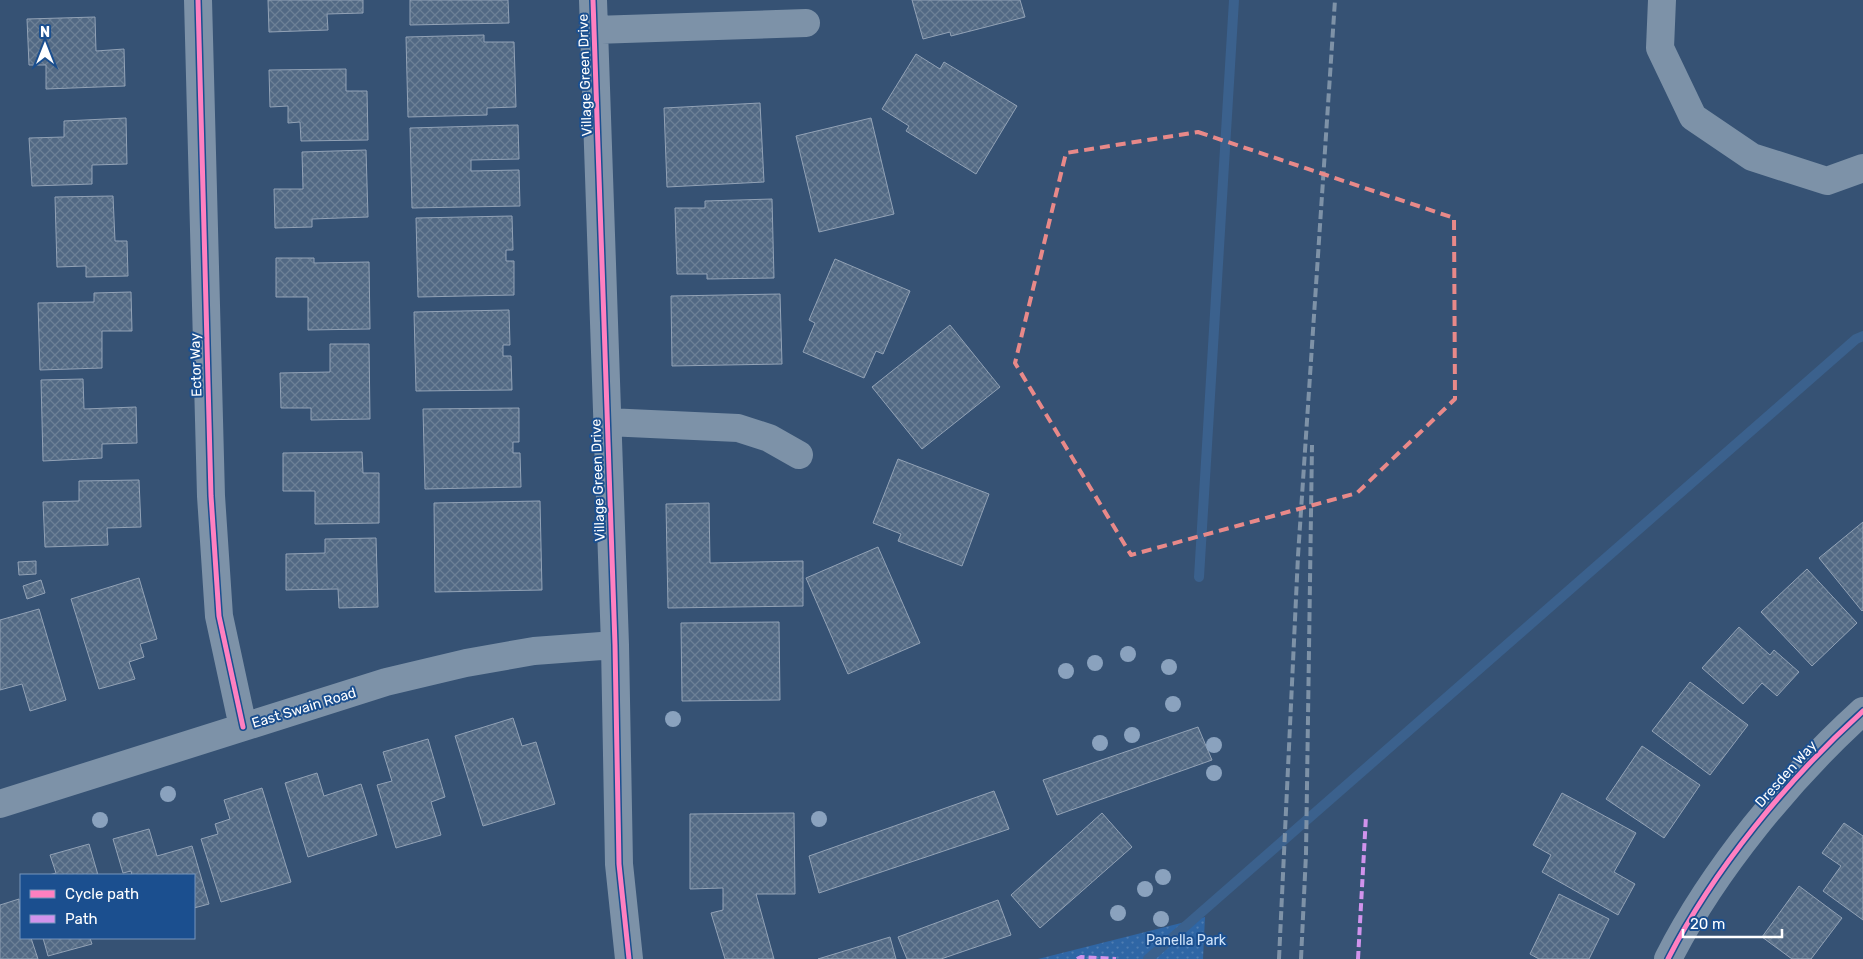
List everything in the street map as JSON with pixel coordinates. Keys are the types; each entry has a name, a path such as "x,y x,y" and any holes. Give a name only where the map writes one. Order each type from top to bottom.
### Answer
{"street":[{"name":"Ector Way","path":"198,0 214,560 219,616 243,727"},
{"name":"Village Green Drive","path":"593,0 615,645 620,864 629,959"},
{"path":"1662,0 1660,48 1693,117 1752,157 1826,181 1863,168"},
{"path":"594,30 806,23"},
{"path":"607,422 738,428 770,438 799,455"},
{"name":"East Swain Road","path":"0,804 386,682 466,663 534,651 615,645"},
{"name":"Dresden Way","path":"1668,959 1681,933 1755,826 1835,736 1863,711"}],"highlighted area":[{"path":"1198,132 1454,218 1455,399 1357,493 1131,555 1015,363 1066,153"}],"green space":[{"name":"Panella Park","path":"1205,917 1203,959 1038,959"}],"building":[{"path":"268,0 363,0 363,13 327,14 328,30 269,32"},
{"path":"410,0 508,0 509,23 410,25"},
{"path":"912,0 1020,0 1025,17 951,36 950,32 923,39"},
{"path":"95,17 96,51 124,49 125,86 46,89 46,65 29,65 27,19"},
{"path":"484,35 484,42 514,42 516,107 487,108 487,115 408,117 406,37"},
{"path":"916,54 940,69 944,62 1017,106 976,174 906,131 909,126 882,109"},
{"path":"346,69 346,91 367,91 368,140 301,141 300,122 288,123 288,106 270,107 269,70"},
{"path":"760,103 764,182 667,187 664,108"},
{"path":"126,118 127,164 92,165 92,184 32,186 29,138 64,137 64,121"},
{"path":"871,118 894,214 819,232 796,136"},
{"path":"518,125 519,159 471,160 471,171 519,170 520,206 412,208 410,128"},
{"path":"366,150 368,217 312,219 312,227 275,228 274,189 303,189 302,152"},
{"path":"113,196 115,241 127,241 128,276 86,277 86,266 57,267 55,197"},
{"path":"772,199 774,278 707,279 707,274 677,274 675,208 705,208 705,201"},
{"path":"512,216 513,250 506,250 506,261 514,261 514,295 418,297 416,218"},
{"path":"276,258 314,258 314,263 369,262 370,329 308,330 308,297 276,297"},
{"path":"835,259 910,291 883,354 876,351 864,378 803,352 815,323 809,320"},
{"path":"131,292 132,331 102,331 102,368 40,370 38,303 94,302 94,293"},
{"path":"780,294 782,364 672,366 671,296"},
{"path":"509,310 510,345 503,345 503,356 511,356 512,390 416,391 414,312"},
{"path":"950,325 1000,387 922,449 872,387"},
{"path":"330,344 369,344 370,419 311,420 311,408 281,408 280,373 330,372"},
{"path":"83,379 84,409 136,407 137,443 102,444 102,458 43,461 41,380"},
{"path":"519,408 519,442 513,442 513,453 520,453 521,487 425,489 423,409"},
{"path":"362,452 363,473 379,473 379,523 315,524 315,491 283,491 283,453"},
{"path":"898,459 989,494 962,566 898,541 901,534 873,523"},
{"path":"139,480 141,527 107,528 108,545 45,547 43,502 79,501 79,481"},
{"path":"540,501 542,590 435,592 434,503"},
{"path":"709,503 710,563 803,561 803,606 668,608 666,504"},
{"path":"1863,522 1863,610 1862,611 1819,558"},
{"path":"376,538 378,607 339,608 338,589 286,590 286,554 325,553 325,539"},
{"path":"878,547 920,643 848,674 806,578"},
{"path":"36,561 36,574 19,575 18,562"},
{"path":"1807,569 1857,623 1812,666 1761,612"},
{"path":"139,578 157,639 140,644 144,657 129,662 135,679 99,689 71,599"},
{"path":"41,580 45,593 27,599 23,586"},
{"path":"39,609 66,700 30,711 22,684 0,690 0,620"},
{"path":"779,622 780,700 682,701 681,623"},
{"path":"1739,627 1770,655 1774,650 1799,672 1777,696 1762,683 1743,704 1702,668"},
{"path":"1690,682 1748,725 1710,775 1652,731"},
{"path":"513,718 522,746 536,742 555,804 483,826 455,736"},
{"path":"1198,727 1212,760 1057,815 1043,780"},
{"path":"428,739 445,797 431,802 441,835 396,848 377,785 392,781 383,752"},
{"path":"1642,746 1700,785 1664,838 1606,799"},
{"path":"317,773 324,796 361,784 377,835 308,857 285,783"},
{"path":"262,788 291,882 221,902 201,839 218,834 215,824 230,819 224,800"},
{"path":"994,791 1009,829 819,893 809,856"},
{"path":"1562,793 1636,833 1614,872 1635,884 1618,915 1542,872 1551,855 1533,845"},
{"path":"794,813 795,894 756,894 774,959 725,959 711,913 723,910 723,888 690,889 690,814"},
{"path":"1102,813 1132,847 1040,928 1011,895"},
{"path":"1844,823 1863,836 1863,920 1823,891 1841,866 1822,853"},
{"path":"149,829 157,856 192,846 209,904 195,908 195,874 132,874 131,871 123,873 113,839"},
{"path":"89,844 98,874 52,874 56,873 50,855"},
{"path":"1799,886 1842,918 1811,959 1792,959 1762,937"},
{"path":"1559,894 1609,919 1589,959 1539,959 1530,954"},
{"path":"19,899 20,939 31,939 38,959 0,959 0,905"},
{"path":"998,900 1011,935 941,959 907,959 898,937"},
{"path":"890,937 896,959 818,959"},
{"path":"43,939 90,939 92,944 48,956"}],"waterway":[{"path":"1199,577 1234,0"},
{"path":"1148,959 1856,339 1863,336"}],"railway":[{"path":"1279,959 1298,556 1335,0"},
{"path":"1301,959 1306,854 1312,445"}],"marked path":[{"path":"1358,959 1366,816"},
{"path":"1077,959 1081,957 1116,959"}],"cycle path":[{"path":"198,0 211,496 219,616 243,727"},
{"path":"593,0 615,645 619,864 629,959"},
{"path":"1668,959 1707,892 1755,827 1781,795 1835,737 1863,711"}]}
